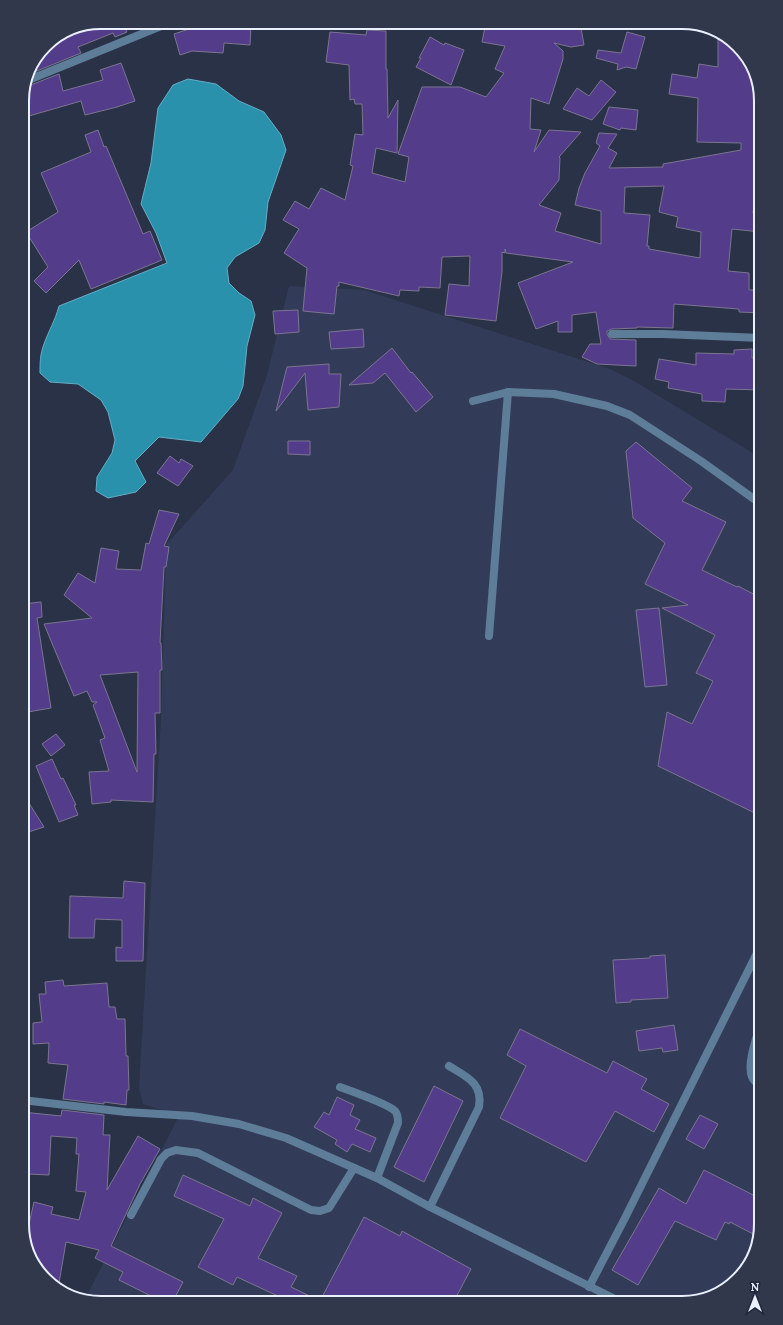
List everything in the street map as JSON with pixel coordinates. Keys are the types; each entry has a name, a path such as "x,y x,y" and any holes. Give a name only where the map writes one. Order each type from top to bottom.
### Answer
{"street":[{"path":"33,78 154,29"},
{"path":"612,334 663,334 754,338"},
{"path":"473,401 508,392 554,394 593,402 630,415 701,461 754,499"},
{"path":"489,636 508,392"},
{"path":"589,1287 754,959"},
{"path":"754,1044 752,1049 751,1067 752,1078 754,1080"},
{"path":"430,1207 479,1107 479,1089 471,1080 449,1066"},
{"path":"340,1087 386,1106 395,1111 398,1116 398,1123 377,1178"},
{"path":"29,1101 126,1112 192,1116 239,1124 286,1138 377,1178 430,1207 608,1296"},
{"path":"131,1215 161,1159 167,1153 176,1150 198,1153 311,1210 320,1211 329,1208 354,1168"}],"shaded area":[{"path":"188,79 216,84 239,101 264,112 281,135 286,150 268,202 265,230 259,243 235,257 227,268 229,283 239,293 251,301 255,315 247,346 243,386 238,399 201,442 159,437 135,461 146,482 136,492 108,498 96,491 97,477 112,453 115,440 108,412 101,400 78,384 50,382 40,373 41,355 59,306 167,263 156,233 141,204 151,163 158,108 173,85"},
{"path":"289,286 364,290 610,369 634,381 754,454 754,1224 753,1238 747,1256 729,1278 714,1289 700,1294 682,1296 87,1295 179,1116 143,1104 139,1088 161,719 166,545 233,470 267,375"}],"building":[{"path":"97,29 126,29 127,32 115,37 113,33 78,47 81,53 35,72 44,57 61,41 83,31"},
{"path":"189,29 251,29 250,45 224,43 223,53 192,51 180,55 174,34"},
{"path":"485,29 581,29 584,45 571,47 554,43 563,51 563,59 549,104 531,98 530,129 541,130 534,152 549,130 581,132 559,157 559,180 539,205 561,213 555,231 601,244 601,211 575,205 579,188 585,173 600,146 596,143 599,133 617,134 608,148 617,153 609,168 663,167 663,164 741,150 741,143 697,142 698,98 669,94 672,74 697,78 699,64 718,67 718,38 736,54 747,68 753,87 754,231 732,229 728,271 749,273 749,290 754,290 754,313 739,312 739,309 674,304 673,328 637,327 612,329 607,331 610,339 636,340 636,366 597,364 582,357 590,344 601,344 596,312 572,315 572,332 558,332 558,321 536,329 518,283 573,262 506,253 505,249 505,253 502,252 502,272 496,321 445,315 449,284 469,286 470,256 442,257 440,288 419,287 419,291 400,290 399,296 339,282 339,286 337,286 334,314 303,311 307,268 284,253 299,229 283,220 295,201 309,209 321,188 345,200 353,166 350,165 355,134 363,135 362,104 355,104 354,99 350,100 349,65 326,62 330,32 366,35 367,30 386,31 388,118 398,100 397,153 376,148 372,173 405,182 409,157 398,154 422,87 460,87 486,97 504,73 495,69 505,46 482,42","holes":["664,186 659,212 678,217 676,227 701,232 700,258 649,249 649,246 647,246 650,215 624,213 625,187"]},
{"path":"627,32 645,37 636,69 626,67 617,70 618,64 596,58 598,50 621,53"},
{"path":"430,37 444,45 445,43 464,50 451,85 416,67"},
{"path":"121,63 135,101 85,115 81,101 29,116 30,85 59,74 63,91 103,80 100,70"},
{"path":"601,80 616,92 592,120 563,109 577,88 589,96"},
{"path":"609,107 638,110 636,130 621,128 620,130 603,124"},
{"path":"98,130 104,147 106,146 143,234 150,231 162,260 91,289 79,260 46,293 34,281 48,267 29,237 29,230 58,212 41,173 91,152 85,135"},
{"path":"298,310 299,332 275,334 273,311"},
{"path":"363,329 364,347 331,349 329,332"},
{"path":"392,348 411,373 412,372 433,397 416,412 385,373 373,383 349,385"},
{"path":"752,349 752,358 754,358 754,390 726,389 725,402 702,401 702,394 668,388 669,382 655,379 659,359 696,365 696,353 734,354 734,350"},
{"path":"329,364 329,374 341,374 339,407 308,410 305,373 276,411 287,367"},
{"path":"288,441 310,441 310,455 288,454"},
{"path":"636,442 692,488 682,501 726,522 702,570 754,594 754,813 658,766 667,712 692,724 713,681 696,673 715,635 662,608 688,605 645,584 665,543 633,518 626,451"},
{"path":"170,456 179,463 181,459 193,466 178,486 157,473"},
{"path":"159,510 179,514 164,546 169,547 166,567 164,567 160,643 162,670 160,670 160,713 155,713 156,754 154,754 153,802 111,800 111,802 92,804 89,772 109,771 100,740 105,738 93,705 97,702 92,702 87,691 74,696 44,624 92,618 64,595 78,573 95,583 101,548 119,551 116,569 141,570 146,543 149,544","holes":["138,672 137,772 100,675"]},
{"path":"41,602 42,617 37,618 51,708 29,712 29,603"},
{"path":"659,608 667,685 645,687 636,610"},
{"path":"56,734 65,745 51,756 42,744"},
{"path":"52,759 61,779 63,778 76,805 74,805 78,815 59,822 36,766"},
{"path":"29,803 44,827 29,832"},
{"path":"124,881 145,883 143,961 116,961 116,947 122,948 122,920 95,919 94,938 69,938 70,896 123,898"},
{"path":"665,955 668,998 631,1000 631,1002 616,1003 613,960 650,958 650,956"},
{"path":"63,980 64,986 107,983 109,1007 115,1007 117,1019 125,1019 129,1090 127,1090 126,1105 63,1099 68,1065 48,1063 49,1043 33,1044 33,1023 42,1022 39,994 46,994 45,982"},
{"path":"674,1025 678,1050 663,1052 662,1048 639,1051 636,1031"},
{"path":"520,1029 607,1073 613,1061 647,1079 641,1089 669,1104 654,1132 615,1111 586,1162 500,1118 526,1066 507,1055"},
{"path":"434,1086 463,1101 424,1182 394,1167"},
{"path":"337,1097 354,1105 350,1115 360,1120 355,1129 376,1138 370,1152 352,1144 347,1152 335,1144 337,1140 314,1127 324,1112 329,1115"},
{"path":"62,1110 104,1115 103,1135 110,1135 107,1190 138,1136 160,1149 140,1184 111,1246 183,1282 176,1296 151,1296 119,1280 123,1272 95,1258 99,1250 66,1242 59,1282 41,1264 36,1256 31,1242 29,1224 34,1202 53,1207 51,1214 79,1220 86,1192 76,1191 79,1154 76,1154 77,1138 51,1136 49,1175 29,1174 29,1113 61,1116"},
{"path":"700,1115 718,1124 704,1149 686,1139"},
{"path":"704,1170 754,1195 753,1234 730,1222 729,1224 725,1222 716,1240 675,1221 638,1285 612,1270 659,1188 686,1204"},
{"path":"183,1175 250,1206 253,1198 282,1213 258,1258 297,1276 291,1287 310,1296 278,1296 237,1277 233,1285 198,1267 224,1219 174,1196"},
{"path":"364,1217 400,1236 402,1231 471,1269 457,1296 323,1296"}]}
